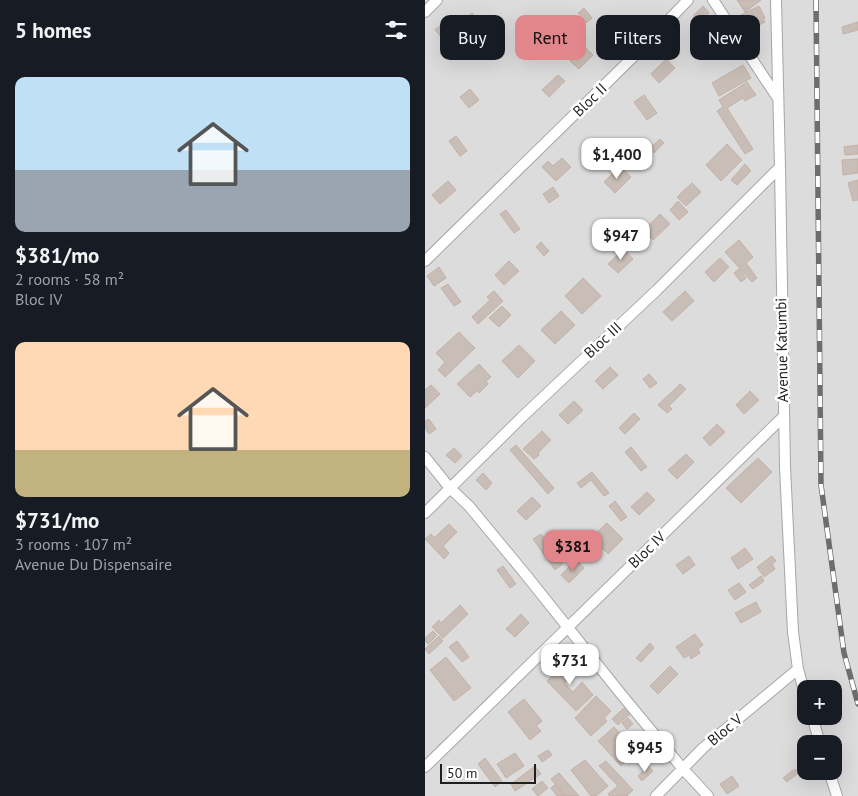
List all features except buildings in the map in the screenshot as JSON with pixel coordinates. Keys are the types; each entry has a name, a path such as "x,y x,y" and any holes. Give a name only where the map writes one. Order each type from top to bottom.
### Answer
{"street":[{"path":"425,12 437,0"},
{"name":"Bloc II","path":"425,262 631,60 687,0"},
{"path":"713,0 778,98"},
{"name":"Avenue Katumbi","path":"776,0 781,167 783,417 793,632 801,680"},
{"name":"Bloc III","path":"425,513 449,487 657,290 781,167"},
{"name":"Bloc IV","path":"425,766 783,417"},
{"path":"425,457 449,487 469,506 683,769 708,796"},
{"name":"Bloc V","path":"656,796 703,748 798,669"},
{"path":"832,780 837,796"}],"shaded area":[{"path":"425,0 858,0 858,796 425,796"}],"railway":[{"path":"816,0 821,485 844,653 858,704"}]}
